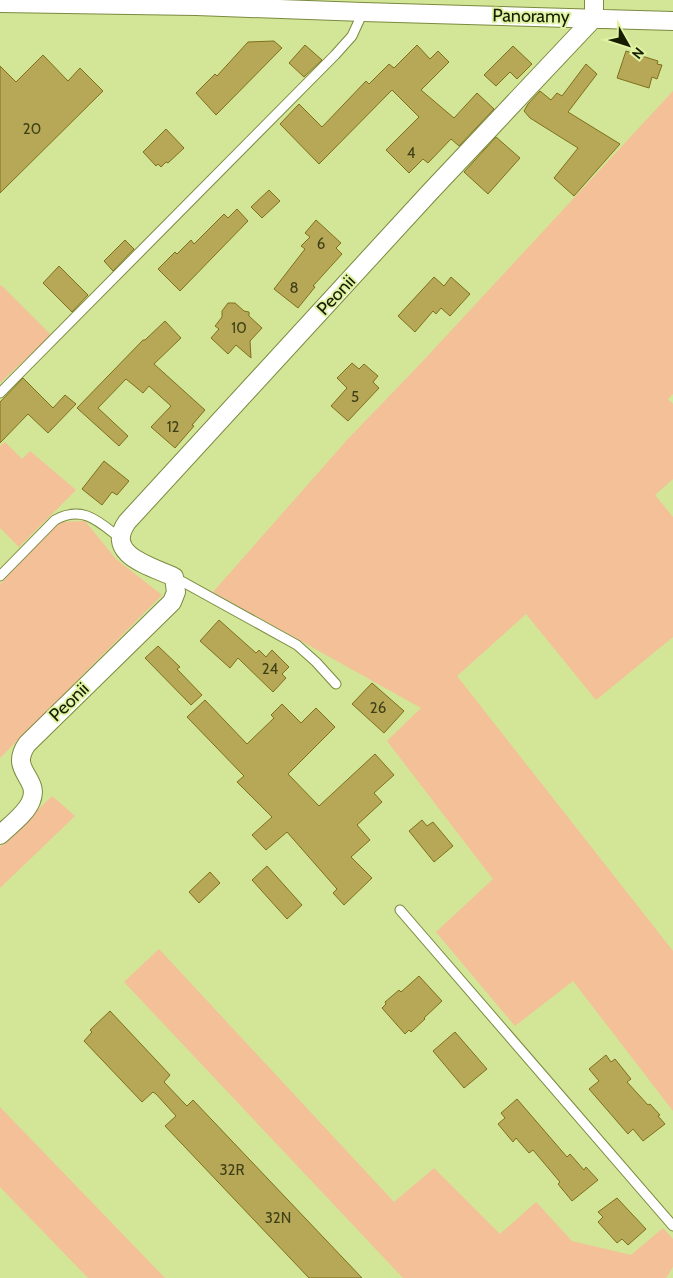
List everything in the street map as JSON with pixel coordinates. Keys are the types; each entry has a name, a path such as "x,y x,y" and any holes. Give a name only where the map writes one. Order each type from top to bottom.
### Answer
{"street":[{"path":"594,0 594,18"},
{"name":"Panoramy","path":"0,3 196,6 673,21"},
{"name":"Peonii","path":"120,538 127,522 437,185 594,18"},
{"path":"120,538 124,551 132,557 174,577"},
{"name":"Peonii","path":"0,835 27,809 33,796 32,787 21,763 21,752 50,720 166,609 172,602 176,592 174,577"}],"lane":[{"path":"0,393 335,55 352,36 363,12"},
{"path":"0,576 55,520 64,515 79,513 95,520 120,538"},
{"path":"174,577 297,645 336,684"},
{"path":"400,910 673,1226"}],"shaded area":[{"path":"673,91 673,394 668,399 673,404 673,479 655,495 673,517 673,637 596,700 526,614 457,676 673,951 673,1111 573,981 515,1026 436,932 493,879 387,741 421,708 213,592 347,440 422,362"},
{"path":"1,285 51,335 0,383 0,287"},
{"path":"5,442 22,459 30,451 76,490 19,547 0,528 0,446"},
{"path":"85,521 116,559 162,595 0,758 0,584 59,522"},
{"path":"52,796 75,816 0,888 0,847"},
{"path":"159,949 394,1202 434,1168 500,1234 536,1202 572,1241 631,1255 663,1228 673,1239 673,1267 666,1278 403,1278 124,982"},
{"path":"0,1107 165,1278 88,1278 0,1187"}],"building":[{"path":"274,41 282,48 216,115 196,93 215,74 217,76 248,42"},
{"path":"305,45 322,60 304,77 289,63"},
{"path":"417,45 430,59 438,51 449,62 421,90 454,118 477,93 494,109 459,146 451,139 428,163 423,159 409,173 386,150 419,117 392,90 319,164 280,124 299,104 322,127 366,81 369,84 389,64 394,68"},
{"path":"513,46 532,64 517,79 510,72 496,86 484,75"},
{"path":"626,51 658,61 657,64 662,65 657,79 652,77 649,88 617,78"},
{"path":"43,55 68,81 80,68 103,91 0,193 0,66 16,82"},
{"path":"586,64 597,74 568,112 620,144 574,196 554,178 578,148 530,118 524,111 540,91 551,100 557,93 562,96"},
{"path":"166,129 184,148 168,163 166,162 161,167 158,164 156,166 143,152"},
{"path":"496,137 520,158 488,194 464,172"},
{"path":"269,190 280,201 262,218 251,207"},
{"path":"237,209 248,221 180,291 158,269 175,252 177,254 191,240 194,244 224,214 228,218"},
{"path":"316,220 341,243 336,248 342,254 313,286 315,287 298,308 274,289 305,249 301,246 310,237 305,233"},
{"path":"125,240 134,249 113,271 104,261"},
{"path":"59,266 88,295 72,312 43,283"},
{"path":"434,277 444,286 451,277 470,294 450,316 441,308 436,314 433,311 415,332 398,316"},
{"path":"228,303 235,303 244,311 249,312 249,316 262,328 250,341 251,358 236,345 228,354 211,338 219,329 215,326 222,317 222,311"},
{"path":"165,321 181,338 154,364 205,410 175,448 151,427 171,406 149,386 143,393 126,379 98,408 128,436 119,446 77,408 143,340"},
{"path":"352,363 359,369 364,364 378,376 373,382 379,388 348,421 331,406 347,388 337,378"},
{"path":"23,378 53,408 65,395 76,404 48,433 28,414 0,443 0,402"},
{"path":"104,461 129,481 117,495 112,492 102,505 82,489"},
{"path":"219,620 256,653 259,650 266,657 272,650 289,667 282,674 286,678 273,692 238,658 230,668 200,641"},
{"path":"158,646 180,667 177,669 202,695 191,705 145,658"},
{"path":"372,683 404,711 384,733 352,704"},
{"path":"205,700 247,744 274,718 271,715 282,704 301,723 316,708 335,727 288,774 319,806 375,754 394,775 374,793 382,802 357,825 370,840 351,857 372,878 344,905 333,893 337,889 287,832 266,850 252,835 272,817 237,782 244,776 187,717"},
{"path":"422,820 427,826 433,822 453,846 434,862 409,831"},
{"path":"267,866 302,905 287,919 252,880"},
{"path":"210,872 220,883 199,903 189,892"},
{"path":"419,976 442,1001 411,1032 409,1030 405,1034 382,1008 386,1004 385,1002 399,990 401,992"},
{"path":"110,1011 170,1075 164,1082 187,1106 193,1100 362,1278 309,1278 165,1126 176,1116 156,1094 153,1092 142,1102 84,1041 92,1032 90,1030"},
{"path":"455,1032 487,1069 464,1088 433,1051"},
{"path":"606,1055 611,1062 615,1059 631,1079 627,1082 660,1115 658,1116 665,1124 643,1141 633,1129 628,1134 589,1089 599,1081 589,1069"},
{"path":"517,1099 567,1157 570,1154 584,1170 586,1167 598,1180 572,1201 558,1184 560,1182 533,1150 529,1153 516,1138 513,1142 498,1124 505,1118 501,1113"},
{"path":"617,1198 646,1229 628,1245 622,1239 617,1243 598,1222 603,1217 598,1212"}]}
